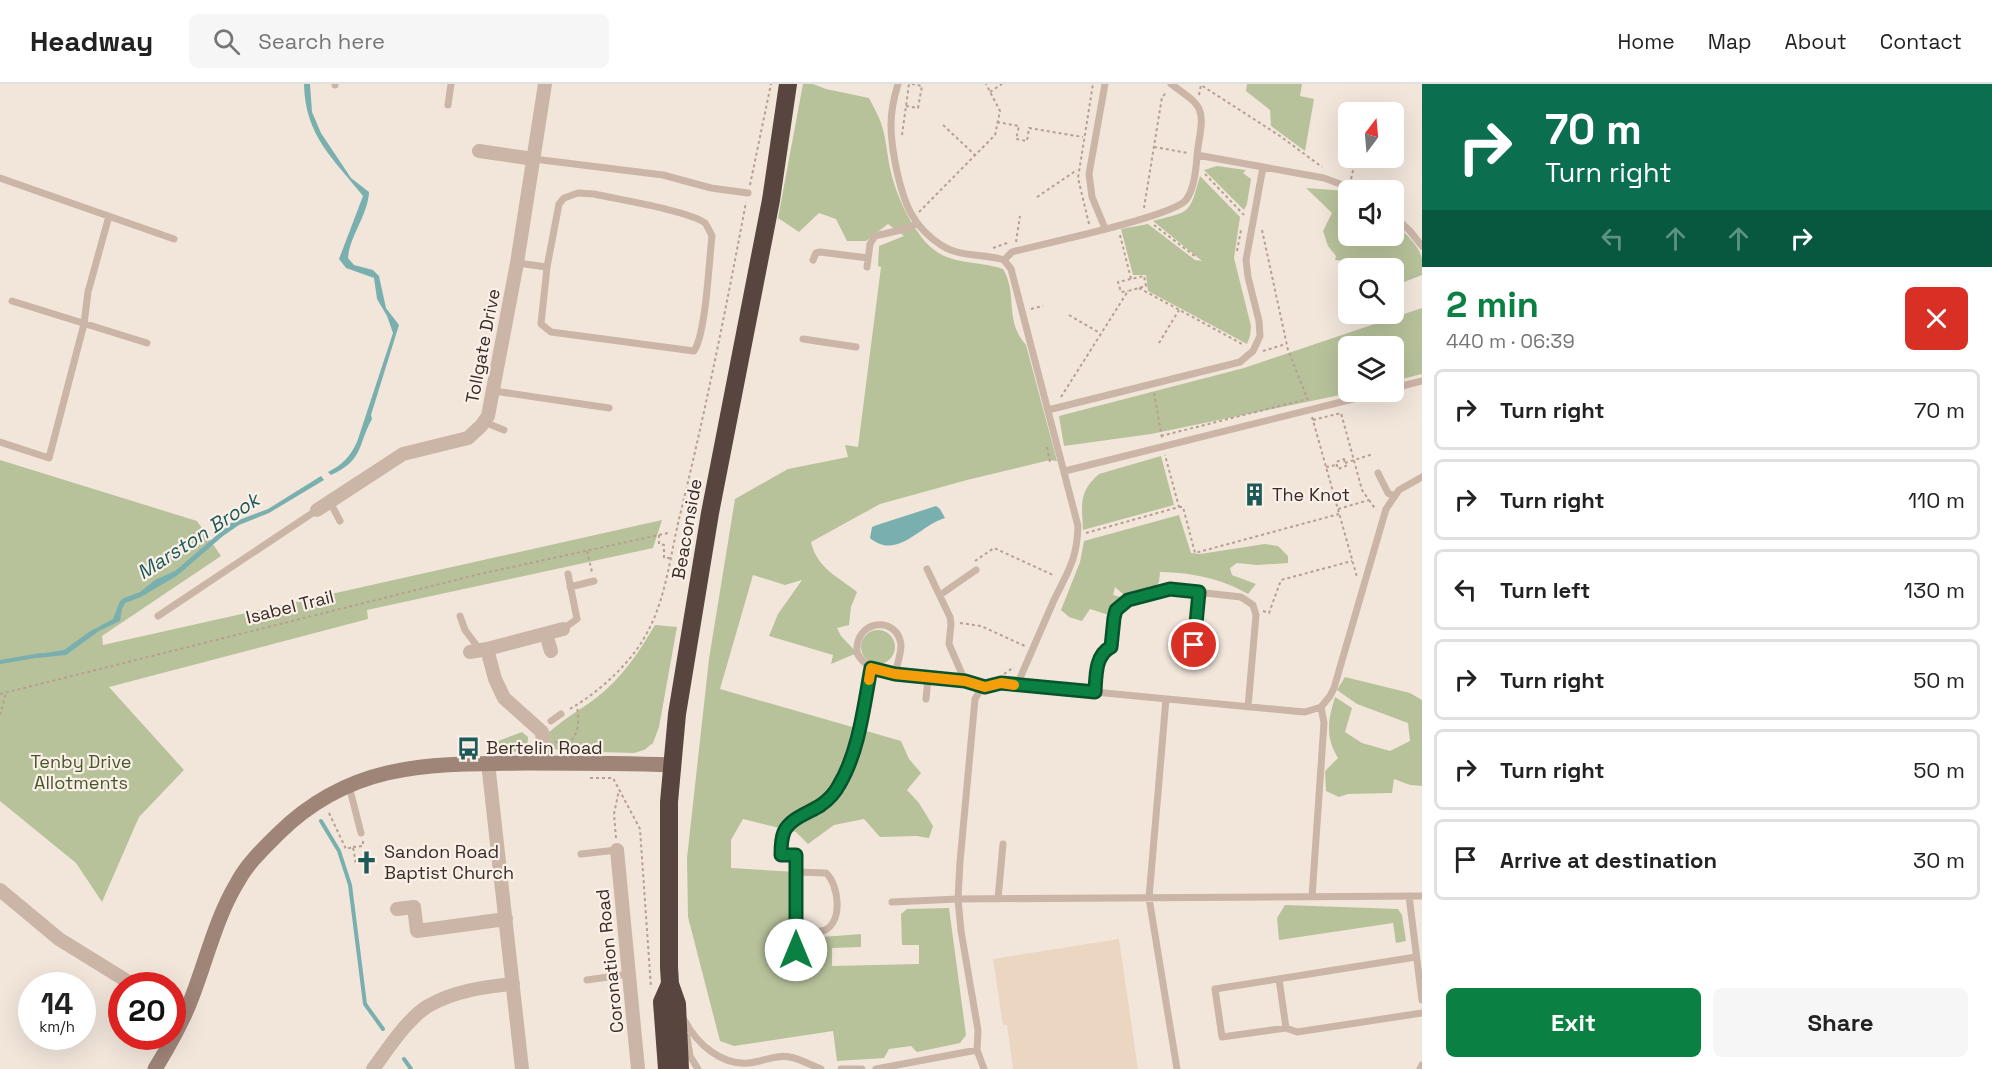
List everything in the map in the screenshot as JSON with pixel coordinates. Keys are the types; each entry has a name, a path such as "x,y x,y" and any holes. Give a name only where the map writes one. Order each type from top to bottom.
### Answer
{"highway":[{"name":"Beaconside","path":"680,1069 676,1004 670,984 669,802 677,714 710,513 771,200 788,84"},
{"name":"Beaconside","path":"667,1069 662,1002 670,984"}],"main road":[{"path":"186,996 238,879 252,861 291,821 324,797 393,771 438,764 672,765"},
{"path":"155,1069 163,1050"}],"street":[{"name":"Tollgate Drive","path":"317,510 403,454 462,441 474,434 488,416 517,263 544,84"},
{"path":"479,151 534,159"},
{"path":"545,763 542,732 504,698 479,650 563,629"},
{"path":"546,634 551,651"},
{"path":"488,763 522,1069"},
{"name":"Coronation Road","path":"617,849 638,1069"},
{"path":"0,890 59,939 112,972"},
{"path":"397,909 414,907 417,931 506,920"},
{"path":"373,1069 405,1028 426,1007 453,994 478,988 513,984"}],"lane":[{"path":"448,105 451,84"},
{"path":"898,84 892,114 892,139 905,202 942,245 967,255 1004,260 1011,269 1077,516 1077,545 1070,570 1017,685"},
{"path":"1105,84 1089,174 1092,197 1105,228"},
{"path":"1004,260 1012,252 1145,218 1172,209 1185,201 1192,187 1202,117 1197,104 1172,85"},
{"path":"1197,155 1324,178 1338,183"},
{"path":"534,159 663,175 711,188 748,193"},
{"path":"1048,410 1240,362 1247,357 1257,345 1261,329 1246,260 1263,167"},
{"path":"0,178 174,239"},
{"path":"594,194 688,215 704,223 712,236 698,346 694,351 687,352 609,338 551,332 543,327 540,320 547,267 559,204 570,195 594,194"},
{"path":"0,442 49,458 84,324 88,292 109,216"},
{"path":"867,267 872,239 875,236 909,228 920,221"},
{"path":"1404,225 1422,246"},
{"path":"813,260 816,253 820,252 841,259 868,258"},
{"path":"517,263 547,267"},
{"path":"12,301 147,343"},
{"path":"803,339 856,346"},
{"path":"1404,386 1422,381"},
{"path":"494,391 609,408"},
{"path":"1065,471 1342,402"},
{"path":"484,422 504,430"},
{"path":"1378,473 1388,493 1394,496"},
{"path":"895,674 900,652 899,638 895,632 882,625 867,628 858,639 857,653 861,660 871,668 895,674 965,681 985,687 1001,683 1305,712 1321,707 1334,688 1386,509 1394,496 1406,485 1422,477"},
{"path":"330,502 340,521"},
{"path":"158,616 317,510"},
{"path":"927,569 950,617 949,644 965,681"},
{"path":"940,595 976,570"},
{"path":"563,629 577,619 568,574"},
{"path":"570,587 594,581"},
{"path":"1095,692 1099,659 1105,650 1111,647 1114,618 1119,606 1131,598 1170,589 1241,597 1250,602 1256,610 1248,707"},
{"path":"1194,645 1199,592"},
{"path":"460,616 465,630 479,650"},
{"path":"796,950 796,855 781,855 782,837 791,822 821,805 833,795 840,784 847,770 857,735 871,668"},
{"path":"926,699 928,678"},
{"path":"984,1069 977,1050 978,1030 958,899 975,699 985,687"},
{"path":"1166,699 1149,898 1177,1069"},
{"path":"1312,897 1324,723 1321,707"},
{"path":"551,721 561,714"},
{"path":"349,786 361,833"},
{"path":"998,899 1002,844"},
{"path":"581,854 617,849"},
{"path":"796,872 826,873 834,882 836,890 835,918 828,928 823,931 796,931"},
{"path":"1409,896 1422,1000"},
{"path":"892,902 958,899 1422,896"},
{"path":"1416,957 1215,989 1222,1037 1286,1028 1297,1032 1422,1013"},
{"path":"587,980 629,974"},
{"path":"1279,979 1286,1028"},
{"path":"676,1004 693,1036 703,1046 730,1061 744,1066 789,1056 821,1069"},
{"path":"685,1021 690,1056 698,1069"},
{"path":"876,1069 977,1050"},
{"path":"920,1061 921,1069"},
{"path":"841,1069 862,1069"}],"path":[{"path":"561,714 594,694 635,652 651,624 699,441 771,84"},
{"path":"900,143 906,106 911,84 922,86 918,108 906,106"},
{"path":"918,213 995,135 999,111 987,84"},
{"path":"990,92 1002,84"},
{"path":"1089,227 1078,185 1078,169 1093,84"},
{"path":"1172,85 1162,97 1144,205 1145,218 1196,257"},
{"path":"1197,104 1201,85 1280,136 1325,169 1324,173"},
{"path":"997,122 1019,126 1017,139 1027,141 1029,128 1083,137"},
{"path":"943,125 975,155"},
{"path":"1154,147 1197,155"},
{"path":"1037,197 1078,169"},
{"path":"1195,170 1202,171 1245,214 1243,219"},
{"path":"915,207 920,221"},
{"path":"1020,216 1015,241 1022,250"},
{"path":"1117,225 1131,279"},
{"path":"1237,253 1241,227"},
{"path":"1262,228 1287,344 1308,399 1357,579 1365,581"},
{"path":"989,251 997,245 1025,238"},
{"path":"1144,276 1146,286 1139,288 1121,292 1118,282 1144,276"},
{"path":"1139,288 1247,348"},
{"path":"1058,402 1128,291"},
{"path":"1028,310 1043,306"},
{"path":"1159,343 1179,310"},
{"path":"1069,315 1101,334"},
{"path":"1258,352 1287,344"},
{"path":"1153,384 1163,448 1179,507"},
{"path":"1161,436 1308,399"},
{"path":"1313,420 1341,413 1362,490 1369,500 1338,509"},
{"path":"1044,438 1051,465"},
{"path":"1326,467 1336,465 1336,462 1344,459 1345,463 1374,454"},
{"path":"1078,533 1183,507 1195,553 1339,514"},
{"name":"Isabel Trail","path":"0,694 480,574 668,533"},
{"path":"659,535 659,544 664,545 664,558 670,558"},
{"path":"976,570 971,564 994,548 1058,577 1059,575"},
{"path":"587,551 594,581"},
{"path":"1256,610 1269,613 1281,580 1352,561"},
{"path":"951,624 981,626 1025,646 1022,654"},
{"path":"1002,675 1012,670 1019,661"},
{"path":"0,716 6,693"},
{"path":"544,740 567,744 571,742 579,721 577,705"},
{"path":"617,849 614,814 619,788"},
{"path":"324,797 333,811 328,813 346,849 353,847 357,864"}],"green space":[{"path":"803,84 813,84 869,98 883,128 896,189 912,223 926,242 949,258 1003,269 1010,288 1015,326 1026,345 1057,461 1050,460 967,480 880,504 811,542 823,565 857,592 851,607 849,625 837,628 841,636 857,653 831,664 833,655 769,636 778,614 802,580 785,585 753,575 720,689 901,741 909,759 921,773 907,790 919,803 933,826 929,838 880,837 864,819 834,825 808,844 796,832 743,819 731,840 731,868 796,872 796,931 810,938 861,934 861,947 832,948 832,966 919,964 919,945 902,945 901,914 907,909 949,908 966,1035 960,1043 917,1052 911,1046 889,1049 884,1058 837,1061 833,1031 734,1046 720,1041 688,917 687,858 709,659 735,499 788,469 848,457 845,445 858,447 881,267 878,266 879,246 904,236 888,224 866,241 847,241 836,219 819,213 799,232 778,218"},
{"path":"1247,84 1302,84 1300,96 1314,99 1305,151 1271,126 1270,110 1246,91"},
{"path":"1217,166 1246,170 1243,173 1251,179 1244,210 1204,170"},
{"path":"1200,176 1240,217 1234,258 1251,326 1247,344 1148,291 1146,275 1133,275 1121,229 1148,224 1195,260 1202,261 1153,221 1182,213 1187,209"},
{"path":"1306,188 1338,190 1338,246 1404,246 1404,232 1421,254 1422,275 1404,282 1404,258 1338,258 1338,260 1335,260 1336,256 1328,246 1323,231 1332,213"},
{"path":"1422,308 1422,374 1404,378 1404,336 1339,336 1375,324 1404,324 1404,314"},
{"path":"1338,336 1338,396 1151,434 1064,446 1059,416 1244,368"},
{"path":"1161,456 1174,505 1083,530 1084,493 1099,474"},
{"name":"Tenby Drive Allotments","path":"0,460 197,521 221,556 102,636 103,645 662,520 653,548 367,610 368,619 109,687 184,770 139,817 102,902 76,863 0,801"},
{"path":"1179,515 1191,553 1200,554 1265,544 1278,546 1288,556 1288,563 1257,565 1237,563 1230,568 1232,575 1256,584 1248,594 1206,577 1160,572 1159,582 1154,589 1124,595 1115,587 1113,595 1124,598 1127,607 1118,618 1090,609 1082,621 1069,617 1061,610 1080,562 1084,541"},
{"path":"655,625 677,627 659,727 653,743 644,750 634,753 563,751 549,748 547,734 614,682 636,655"},
{"path":"878,630 890,635 895,647 890,659 878,664 866,659 861,647 866,635"},
{"path":"1345,677 1410,693 1422,700 1422,786 1410,785 1394,779 1392,793 1348,794 1339,797 1326,791 1325,771 1338,758 1329,736 1335,697 1352,708 1345,732 1362,743 1390,751 1410,741 1408,723 1357,704 1337,690"},
{"path":"522,732 528,737 522,750 507,752 497,750 498,741"},
{"path":"1285,905 1398,909 1402,915 1406,941 1396,943 1393,923 1279,940 1277,918"}],"shaded area":[{"path":"1119,939 1138,1069 1013,1069 1007,1025 1003,1025 993,959"}],"water":[{"path":"304,84 310,84 312,112 321,133 351,178 369,192 366,209 352,241 348,258 354,265 373,270 379,276 386,308 399,325 371,415 372,419 358,452 349,464 331,475 328,472 345,460 357,442 393,333 387,316 377,299 374,278 346,268 339,259 363,196 331,158 315,132 309,118"},
{"path":"321,476 324,480 269,513 239,525 223,536 178,575 141,597 125,603 120,621 99,631 66,655 37,658 39,654 64,650 89,632 113,619 120,601 175,571 231,523 268,509"},
{"path":"936,506 945,518 899,544 890,546 880,544 870,538 872,527"}],"waterway":[{"name":"Marston Brook","path":"0,662 41,655"},
{"path":"321,821 339,851 350,885 365,1004 383,1029"},
{"path":"404,1059 411,1069"}],"slow traffic":[{"path":"869,680 871,668 895,674 965,681 985,687 1001,683 1014,685"}],"place":[{"name":"The Knot","path":"1254,495"},
{"name":"Bertelin Road","path":"468,748"},
{"name":"Sandon Road Baptist Church","path":"366,862"}],"route":[{"path":"796,950 796,855 781,855 782,837 791,822 821,805 833,795 840,784 847,770 863,714 871,668 895,674 965,681 985,687 1001,683 1095,692 1099,659 1101,654 1111,647 1116,610 1131,598 1170,589 1199,592 1194,645"}]}
